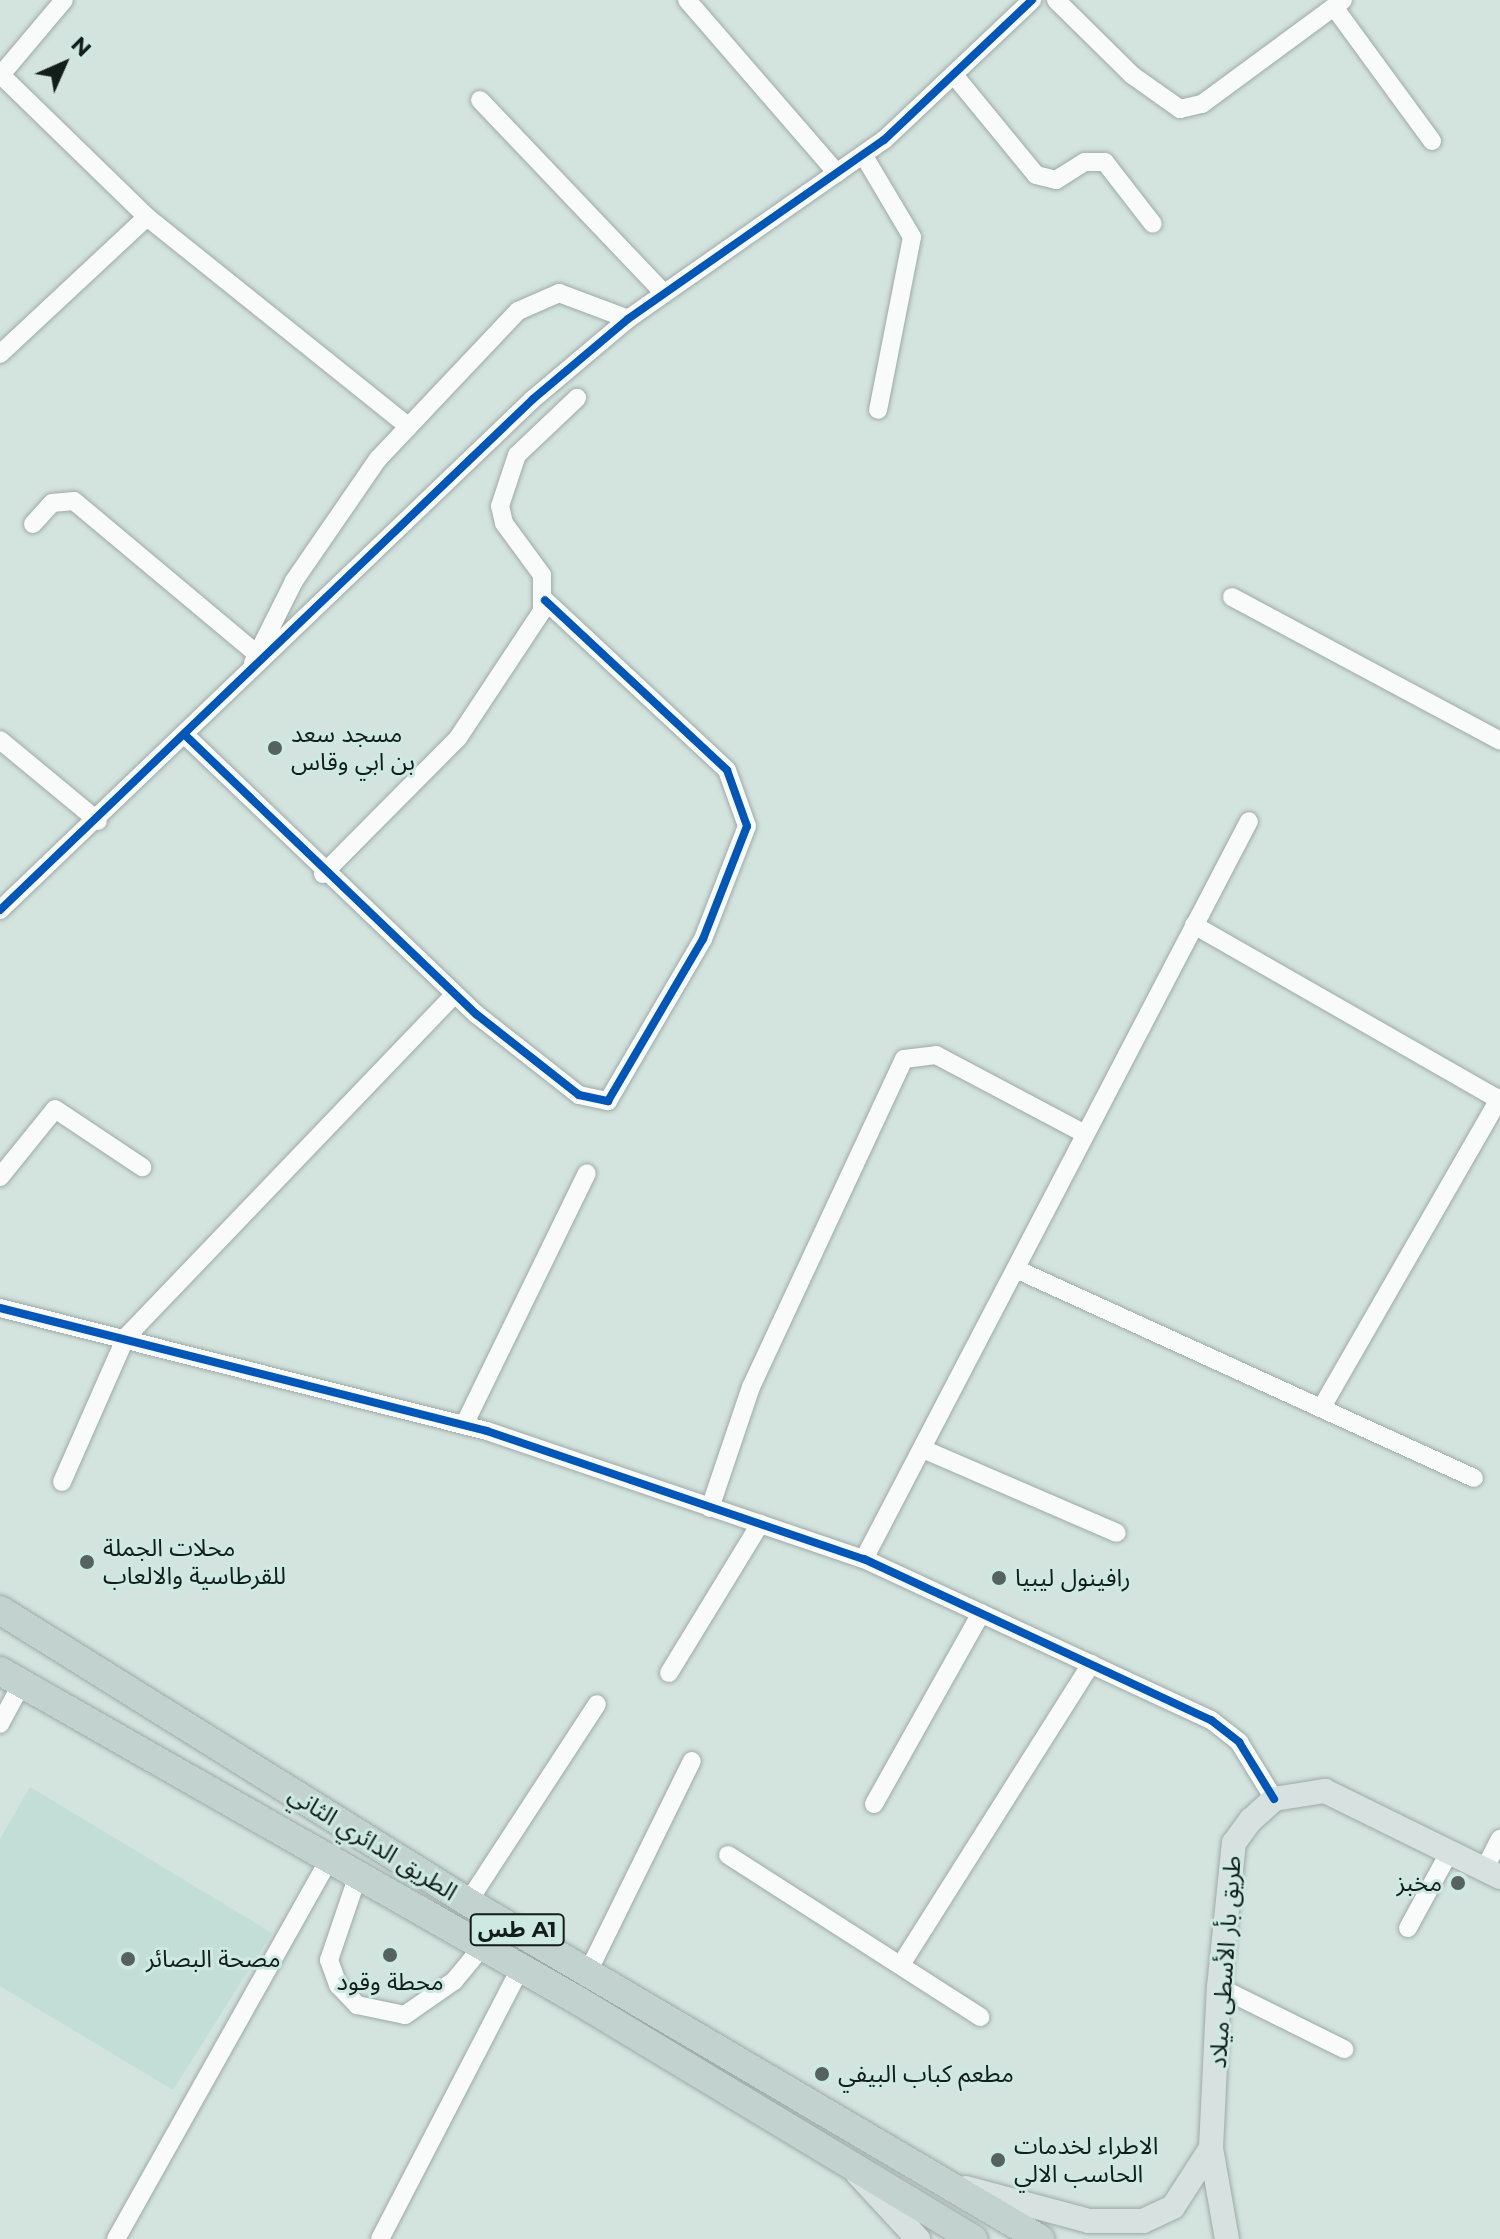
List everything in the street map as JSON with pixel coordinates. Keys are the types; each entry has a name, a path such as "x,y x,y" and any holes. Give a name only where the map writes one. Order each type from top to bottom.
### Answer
{"highway":[{"name":"الطريق الدائري الثاني","path":"0,1610 468,1902 952,2184 1040,2239"},
{"path":"0,1625 312,1805"},
{"name":"الطريق الدائري الثاني","path":"11,1677 330,1858 973,2239"}],"main road":[{"path":"1274,1799 1325,1791 1492,1873"},
{"name":"طريق بأر الأسطى ميلاد","path":"1227,2239 1211,2148 1219,1987 1234,1843 1274,1799"},
{"name":"طريق بأر الأسطى ميلاد","path":"952,2184 1089,2221 1143,2221 1173,2207 1211,2148"},
{"path":"849,2165 918,2239"}],"street":[{"path":"64,0 0,75 147,217 405,424"},
{"path":"687,0 837,173"},
{"path":"0,910 186,736 438,486 628,319 864,156 1032,0"},
{"path":"1056,0 1132,75 1180,109 1202,104 1338,3 1432,141"},
{"path":"954,75 1036,175 1056,180 1085,162 1105,162 1153,224"},
{"path":"480,100 664,293"},
{"path":"864,156 912,237 878,410"},
{"path":"0,354 147,217"},
{"path":"244,679 307,560 405,424 537,297 574,295 628,319"},
{"path":"323,874 458,738 545,600 542,575 504,523 500,506 517,455 577,398"},
{"path":"33,524 52,503 74,501 257,654"},
{"path":"1232,597 1454,723 1500,741"},
{"path":"186,736 323,874 454,995 541,1070 579,1095 608,1101 667,1010 746,844 741,796 727,770 545,600"},
{"path":"0,740 98,821"},
{"path":"864,1559 1018,1270 1085,1134 1249,821"},
{"path":"1194,925 1500,1099 1322,1407"},
{"path":"62,1482 126,1337 454,995"},
{"path":"710,1508 751,1387 904,1059 936,1055 1085,1134"},
{"path":"0,1177 55,1109 142,1167"},
{"path":"464,1425 587,1173"},
{"path":"1018,1270 1474,1478"},
{"path":"0,1308 126,1337 464,1425 864,1559 1225,1730 1274,1799"},
{"path":"923,1449 1117,1533"},
{"path":"669,1673 760,1524"},
{"path":"874,1804 981,1613"},
{"path":"902,1963 1091,1664"},
{"path":"0,1724 11,1677"},
{"path":"468,1902 597,1704"},
{"path":"588,1972 692,1761"},
{"path":"1492,1873 1500,1839"},
{"path":"1408,1928 1450,1851"},
{"path":"728,1855 902,1963 980,2017"},
{"path":"116,2239 330,1858"},
{"path":"358,1875 329,1960 338,1985 357,2005 405,2015 454,1981 482,1947"},
{"path":"380,2239 520,1969"},
{"path":"1219,1987 1344,2049"}],"shaded area":[{"name":"مصحة البصائر","path":"30,1787 272,1933 173,2090 0,1986 0,1839"}],"cycle path":[{"path":"0,910 533,399 628,319 884,140 1032,0"},
{"path":"186,736 476,1014 579,1095 608,1101 703,939 747,826 727,770 545,600"},
{"path":"0,1308 487,1431 864,1559 1211,1720 1239,1742 1274,1799"}],"place":[{"name":"مسجد سعد بن ابي وقاس","path":"275,748"},
{"name":"محلات الجملة للقرطاسية والالعاب","path":"87,1562"},
{"name":"رافينول ليبيا","path":"999,1578"},
{"name":"مخبز","path":"1458,1883"},
{"name":"محطة وقود","path":"390,1955"},
{"name":"مصحة البصائر","path":"128,1959"},
{"name":"مطعم كباب البيفي","path":"822,2074"},
{"name":"الاطراء لخدمات الحاسب الالي","path":"998,2160"}]}
